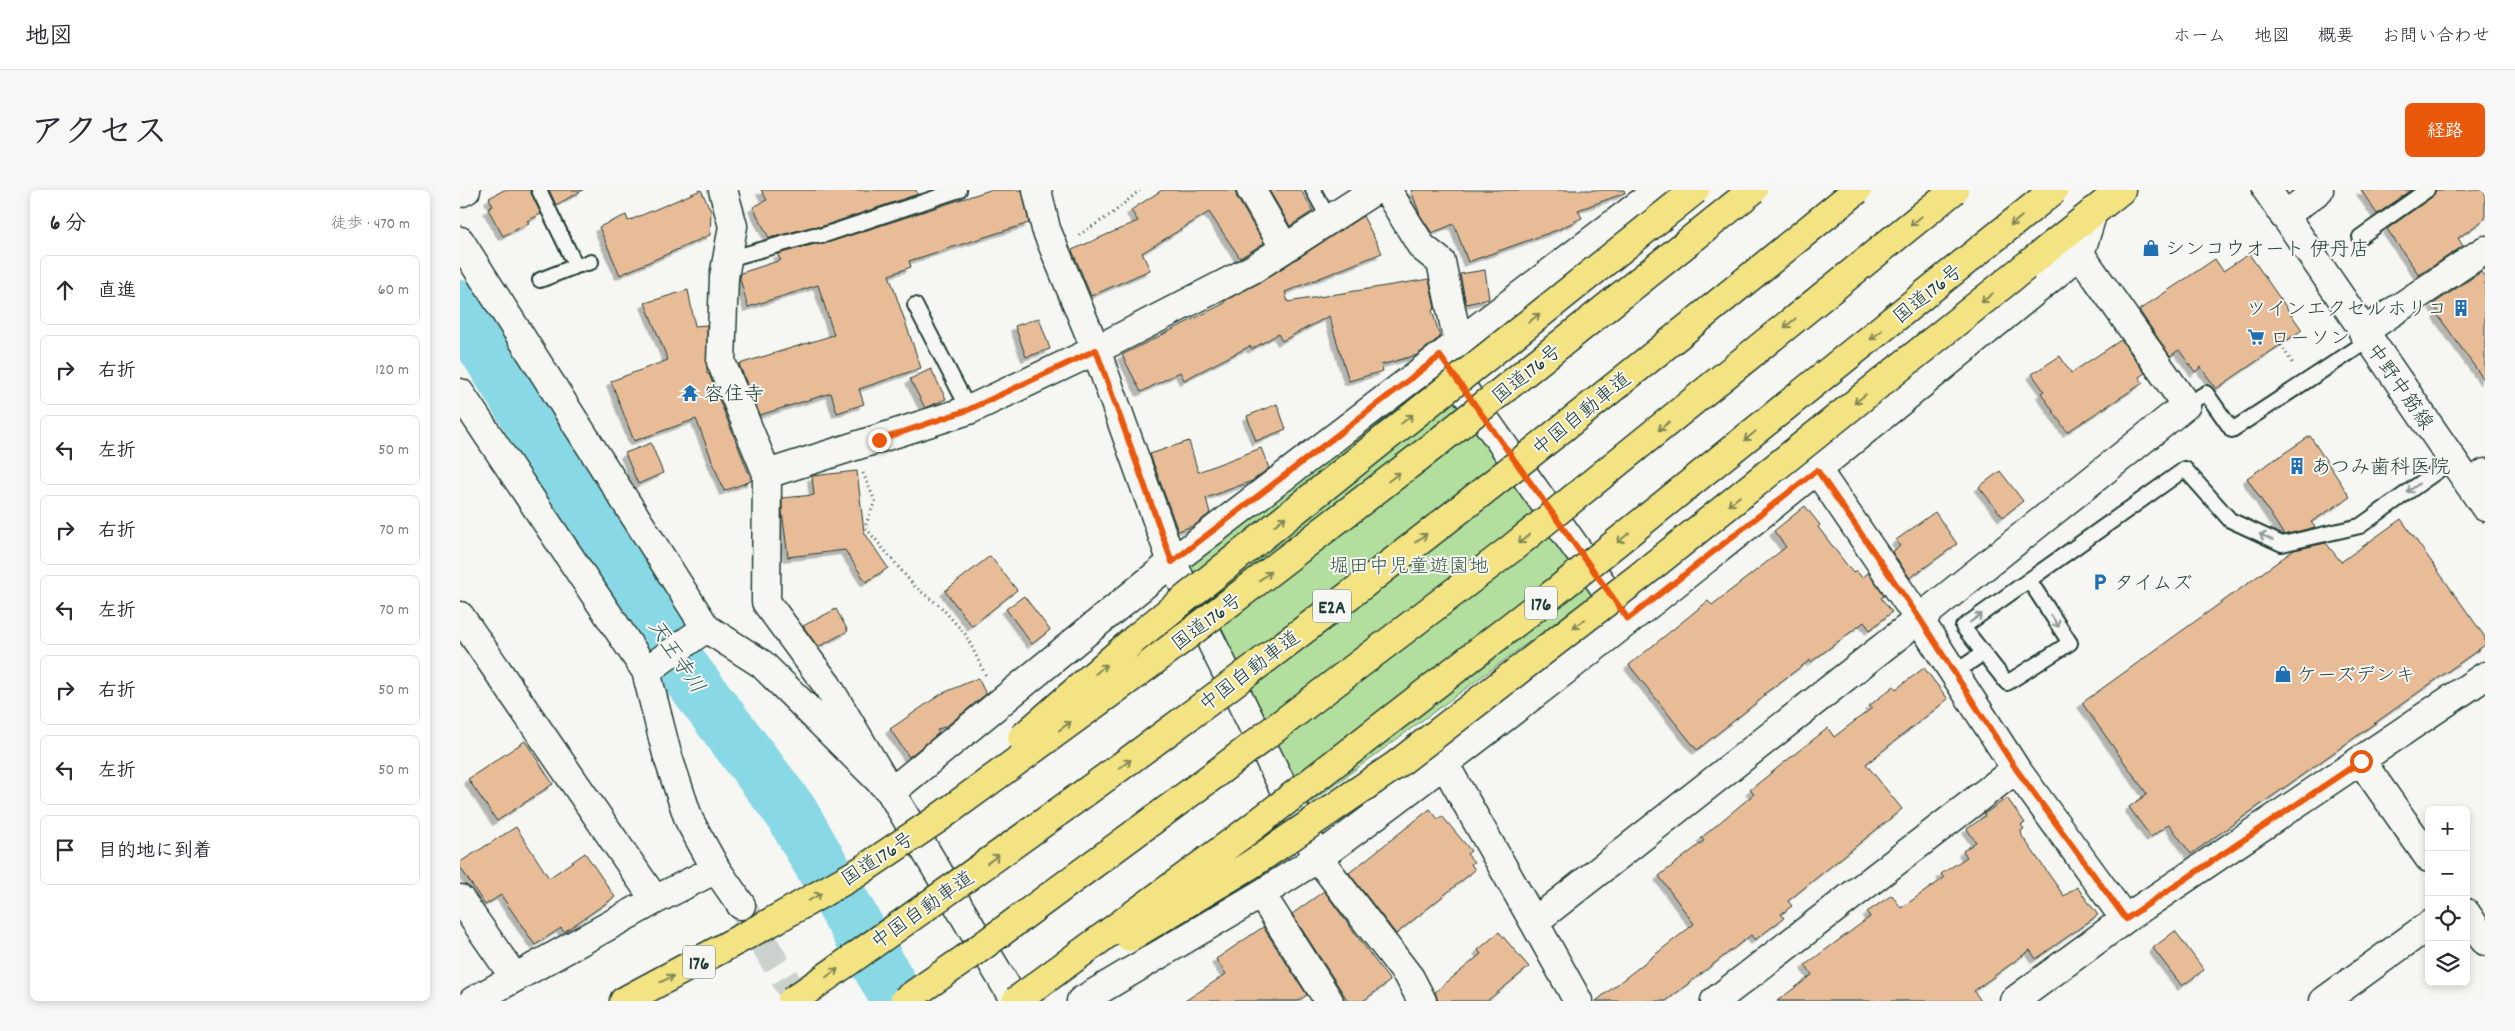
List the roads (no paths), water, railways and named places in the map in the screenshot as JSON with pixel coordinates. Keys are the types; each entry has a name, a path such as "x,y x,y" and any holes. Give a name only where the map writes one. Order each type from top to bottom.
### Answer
{"highway":[{"path":"936,820 1038,724 1136,638 1695,190"},
{"name":"国道176号","path":"624,1001 773,921 858,872 936,820 1150,664 1432,448 1753,190"},
{"name":"中国自動車道","path":"792,1001 933,903 1171,730 1474,498 1857,190"},
{"path":"904,1001 969,956 1194,789 1504,554 1954,190"},
{"name":"国道176号","path":"1016,1001 1250,829 1546,599 2054,190"},
{"path":"1021,1001 1250,865 1396,765 1639,577 2121,190"}],"street":[{"path":"460,194 466,190"},
{"path":"722,190 733,226 724,277 721,362 766,474 766,602 827,685 1016,1001"},
{"path":"1037,190 1046,228 1096,350 1172,562 1318,858 1410,978 1417,999"},
{"path":"1251,190 1284,247"},
{"path":"766,474 968,410 1096,350 1253,269 1284,247 1375,190"},
{"path":"1387,190 1422,247 1441,262 1449,349 1628,619"},
{"path":"891,792 1172,562 1658,190"},
{"name":"中野中筋線","path":"2266,190 2453,460 2477,479 2485,508"},
{"path":"2284,216 2319,190"},
{"path":"1081,1001 1318,858 1445,765 1817,470 2080,254 2094,212"},
{"path":"460,241 700,632 762,664 891,792"},
{"path":"2366,336 2485,250"},
{"path":"1534,922 1920,619 2186,405 2080,254"},
{"path":"464,406 654,665 667,754 689,820 716,869 741,905"},
{"path":"1817,470 1920,619 2016,769 2126,919"},
{"path":"460,616 655,900"},
{"path":"654,665 700,632"},
{"path":"2014,1001 2126,919 2485,676"},
{"path":"2361,761 2425,852"},
{"path":"1445,765 1578,1001"},
{"path":"1715,1001 2016,769"},
{"path":"473,1001 655,900 716,869"},
{"path":"1261,894 1329,1001"},
{"path":"460,899 514,977"},
{"path":"2470,919 2485,941"},
{"path":"2324,1001 2425,927"}],"lane":[{"path":"539,190 576,266"},
{"path":"728,259 814,235 821,236 903,211 928,202 933,198 959,190"},
{"path":"1312,190 1330,219"},
{"path":"2360,237 2428,190"},
{"path":"540,280 591,262"},
{"path":"915,305 968,410"},
{"path":"2186,405 2206,392 2232,430 2366,336"},
{"path":"2029,580 2070,643 2007,683 1982,654 1963,627 2029,580 2185,469 2230,520 2282,544 2360,526 2453,460"},
{"path":"1954,673 1982,654"}],"waterway":[{"name":"天王寺川","path":"460,307 683,669 791,812 899,1001"}],"tunnel":[{"path":"741,905 798,1001"}],"place":[{"name":"シンコウオート 伊丹店","path":"2151,248"},
{"name":"ツインエクセルホリコ","path":"2461,308"},
{"name":"ローソン","path":"2256,337"},
{"name":"容住寺","path":"690,393"},
{"name":"あつみ歯科医院","path":"2297,466"},
{"name":"タイムズ","path":"2100,582"},
{"name":"ケーズデンキ","path":"2283,674"}],"park label":[{"name":"堀田中児童遊園地","path":"1409,565"}]}
